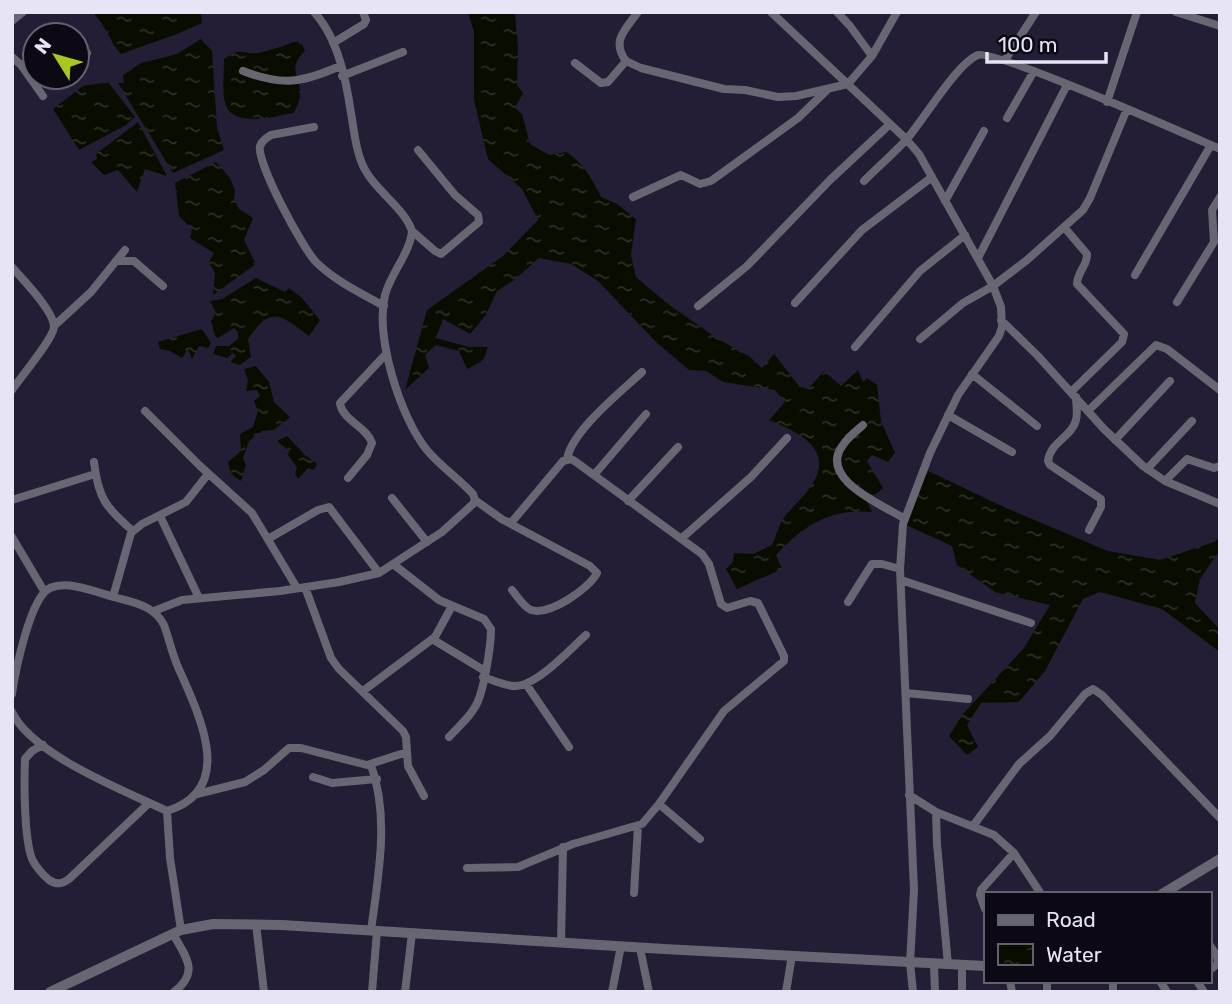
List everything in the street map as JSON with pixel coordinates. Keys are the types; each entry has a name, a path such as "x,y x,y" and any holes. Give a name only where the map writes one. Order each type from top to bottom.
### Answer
{"street":[{"path":"12,21 23,12"},
{"path":"314,12 333,43 363,167 377,188 409,222 412,231 441,254 479,222 478,215 455,195 418,150"},
{"path":"333,43 364,24 366,20 363,12"},
{"path":"638,12 619,41 618,49 626,61 641,68 708,86 778,97 796,96 848,84 872,56 897,12"},
{"path":"771,12 919,154 978,258 1001,307 999,337 972,374 948,415 930,453 902,530 900,569 914,890 910,963 913,992"},
{"path":"836,12 872,56"},
{"path":"1005,60 1036,12"},
{"path":"1107,102 1137,12"},
{"path":"1176,12 1220,26"},
{"path":"342,76 403,51"},
{"path":"864,181 906,139 962,67 978,55 986,54 1034,71 1220,149"},
{"path":"12,57 21,65"},
{"path":"575,63 605,84 626,61"},
{"path":"243,71 272,81 283,81 306,79 340,66"},
{"path":"1007,118 1034,71"},
{"path":"978,258 1067,85"},
{"path":"633,197 681,175 700,184 711,181 798,118 827,89"},
{"path":"39,91 43,96"},
{"path":"920,339 962,303 993,286 1027,260 1087,205 1127,109"},
{"path":"698,306 747,266 830,180 890,124"},
{"path":"314,127 271,135 265,139 260,152 267,171 291,222 316,262 384,306"},
{"path":"946,201 984,131"},
{"path":"1135,275 1211,145"},
{"path":"795,303 862,230 932,177"},
{"path":"1177,302 1214,243 1212,210 1220,197"},
{"path":"1064,227 1087,254 1088,259 1079,272 1077,284 1124,334 1122,342 1073,394"},
{"path":"412,231 389,284 382,330 386,354 400,395 420,440 439,463 473,494 475,500 507,522 590,566 597,573 575,594 545,610 527,608 512,590"},
{"path":"855,347 920,271 965,235"},
{"path":"12,390 51,337 54,326 84,298 125,250"},
{"path":"116,261 134,261 163,286"},
{"path":"12,267 50,314 54,326"},
{"path":"1001,320 1028,345 1115,440 1147,469 1165,481 1220,504"},
{"path":"1088,411 1156,345 1167,349 1220,390"},
{"path":"348,478 367,455 372,443 367,433 343,412 340,403 386,354"},
{"path":"507,522 516,520 567,460 570,447 584,429 642,372"},
{"path":"972,374 1037,426"},
{"path":"1115,440 1170,380"},
{"path":"1073,394 1077,413 1075,424 1051,450 1048,461 1101,499 1101,507 1089,530"},
{"path":"145,411 208,474 247,508 301,588 331,658 403,731 410,771 424,796"},
{"path":"594,475 646,414"},
{"path":"948,415 1012,452"},
{"path":"1147,469 1192,421"},
{"path":"863,425 842,445 838,459 839,473 851,486 905,519"},
{"path":"682,538 751,477 787,438"},
{"path":"628,500 678,447"},
{"path":"1165,481 1187,459 1214,468 1220,466"},
{"path":"467,868 518,867 563,848 638,826 646,821 724,711 784,661 758,603 750,601 727,608 720,602 707,559 576,461 567,460"},
{"path":"94,462 100,495 106,506 134,531"},
{"path":"12,499 95,474"},
{"path":"113,597 127,544 134,531 192,497 208,474"},
{"path":"392,498 427,542"},
{"path":"154,611 172,602 301,588 379,573 457,520 475,500"},
{"path":"268,539 318,510 329,507 379,573"},
{"path":"160,516 199,598"},
{"path":"12,537 44,591"},
{"path":"848,602 872,564 900,569"},
{"path":"393,565 432,596 484,619 491,628 478,701 449,737"},
{"path":"901,580 1031,623"},
{"path":"12,694 28,625 44,591 51,587 76,587 143,605 154,611 164,625 206,740 207,773 197,794 186,804 167,811 99,779 43,745 16,722 12,712"},
{"path":"363,691 432,639 442,627 452,606"},
{"path":"432,639 484,674 513,686 526,684 538,677 586,635"},
{"path":"526,684 569,747"},
{"path":"973,826 1018,764 1051,736 1085,694 1093,689 1102,695 1220,818"},
{"path":"906,693 968,699"},
{"path":"43,745 25,759 28,834 33,861 41,873 55,883 61,884 69,879 149,803"},
{"path":"197,794 245,782 264,770 283,751 294,747 372,765 407,751"},
{"path":"372,765 382,808 372,992"},
{"path":"313,777 332,783 377,779"},
{"path":"909,795 936,812 994,835 1014,853 1040,892"},
{"path":"659,804 700,839"},
{"path":"167,811 177,932 190,968 189,976 174,992"},
{"path":"936,812 948,965"},
{"path":"634,893 638,826"},
{"path":"561,943 563,848"},
{"path":"984,906 981,890 1014,853"},
{"path":"1169,892 1219,861"},
{"path":"50,992 177,932 213,924 256,924 984,966"},
{"path":"256,924 264,992"},
{"path":"405,992 411,933"},
{"path":"612,992 621,946"},
{"path":"1211,947 1218,958 1216,968 1211,970"},
{"path":"640,948 649,992"},
{"path":"786,992 792,956"},
{"path":"934,964 935,992"},
{"path":"962,966 962,992"}],"water":[{"path":"92,12 201,12 202,23 121,54"},
{"path":"468,12 518,12 515,14 517,85 523,93 515,108 522,114 530,144 549,155 566,152 572,156 587,172 601,197 617,204 636,219 631,255 636,277 668,304 718,339 749,356 762,368 774,354 799,386 808,389 824,371 841,386 858,370 863,382 867,378 877,385 881,421 895,453 888,462 872,455 867,461 883,488 867,501 872,512 843,513 808,527 776,555 782,569 737,589 726,569 733,562 734,553 753,554 772,545 783,519 815,480 819,468 814,448 795,432 769,420 785,402 775,390 723,382 706,371 689,370 656,342 598,281 571,264 539,258 497,291 486,315 470,334 443,319 436,338 469,347 488,347 483,361 467,369 459,351 436,345 425,355 429,368 405,390 427,310 503,256 538,220 522,189 488,159 474,100 474,32"},
{"path":"201,39 212,51 217,127 224,150 173,173 118,83 124,83 123,75 141,63 177,54"},
{"path":"301,42 305,51 299,57 295,68 300,96 294,113 250,119 231,113 224,97 224,59 238,52 258,53"},
{"path":"108,82 135,117 126,125 79,150 53,109 76,91 91,91 91,85"},
{"path":"138,122 167,176 145,169 137,192 118,170 104,175 91,162 97,159 96,154"},
{"path":"216,162 230,178 239,209 253,218 244,240 256,264 213,295 215,273 209,262 214,253 190,238 192,229 179,216 175,183"},
{"path":"256,278 285,292 289,288 302,298 320,320 309,336 283,318 270,317 256,328 248,339 251,357 240,365 230,362 236,356 233,353 227,358 213,354 216,346 229,346 238,339 238,332 234,328 218,338 215,336 211,321 216,313 210,301 222,299"},
{"path":"202,329 211,343 208,348 199,346 192,359 188,349 182,358 160,349 158,342"},
{"path":"256,366 269,382 274,402 290,417 274,430 262,431 249,441 243,458 246,465 241,481 231,474 228,462 241,451 240,434 253,427 258,411 254,401 260,396 257,390 246,391 248,380 244,369"},
{"path":"287,436 317,464 314,470 308,468 298,479 295,474 297,468 288,455 289,451 277,441"},
{"path":"924,469 1006,508 1108,551 1160,560 1214,542 1220,537 1220,550 1200,579 1195,603 1220,630 1220,652 1162,609 1100,592 1083,599 1045,671 1019,702 981,703 967,725 978,747 967,755 949,736 963,714 1024,648 1050,605 995,592 957,565 952,546 904,524"}]}
